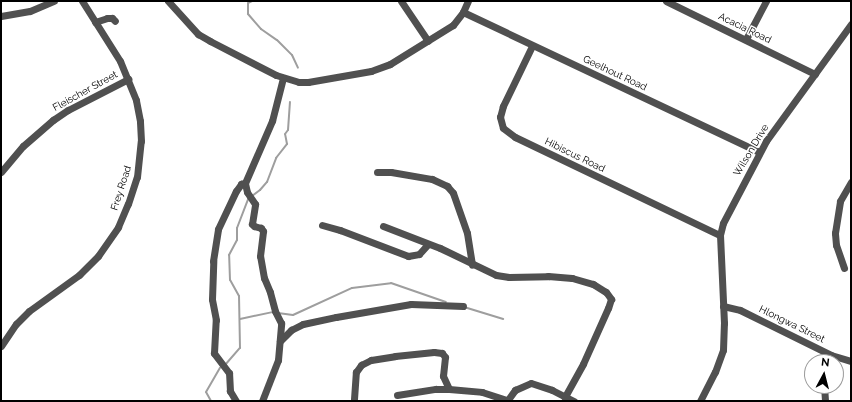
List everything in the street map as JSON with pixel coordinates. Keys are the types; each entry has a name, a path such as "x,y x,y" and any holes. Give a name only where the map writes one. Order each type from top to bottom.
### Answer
{"street":[{"path":"1,16 30,11 54,1"},
{"name":"Frey Road","path":"1,346 16,324 29,311 89,266 98,256 118,227 131,198 140,159 140,121 136,100 120,61 82,1"},
{"path":"168,1 198,34 283,78 299,82 308,82 371,71 390,64 452,25 463,12 468,1"},
{"path":"401,1 428,41"},
{"name":"Acacia Road","path":"666,1 815,74"},
{"path":"746,39 766,1"},
{"name":"Geelhout Road","path":"463,12 532,46 759,152"},
{"path":"95,22 107,18 112,18 115,21"},
{"name":"Wilson Drive","path":"700,401 715,372 723,350 720,235 730,208 759,152 851,24"},
{"name":"Hibiscus Road","path":"532,46 503,106 500,117 503,128 514,137 720,235"},
{"path":"245,186 272,121 283,78"},
{"name":"Fleischer Street","path":"1,172 23,146 53,120 128,79"},
{"path":"377,172 390,172 432,179 447,186 453,193 467,233 472,265"},
{"path":"844,268 836,245 835,233 840,201 851,182"},
{"path":"236,401 230,391 229,373 214,353 216,320 212,299 213,261 218,229 236,191 241,184 245,186"},
{"path":"245,186 255,204 252,224 261,228 263,231 260,265 275,311 281,323 278,360 262,401"},
{"path":"322,226 340,230 408,256 419,254 428,244"},
{"path":"383,226 503,277 560,277 577,280 602,288 610,295 608,308 583,364 565,397"},
{"path":"280,341 291,330 303,324 336,316 411,304 463,306"},
{"name":"Hlongwa Street","path":"723,306 740,310 771,324 823,354"},
{"path":"354,399 356,372 361,365 371,360 395,356 434,352 442,353 445,357 443,376 449,389"},
{"path":"397,394 436,389 449,389 482,392 507,400 515,390 531,383 574,401"}],"waterway":[{"path":"252,1 248,3 248,14 261,29 277,40 292,55 298,68"},
{"path":"225,365 240,348 239,296 230,280 229,255 237,240 237,228 248,199 260,190 267,182 276,158 287,144 285,134 288,130 290,102"},
{"path":"278,313 293,315 352,288 391,283 446,302"},
{"path":"464,307 503,319"},
{"path":"240,319 272,312"},
{"path":"211,401 206,392 220,368"}]}
